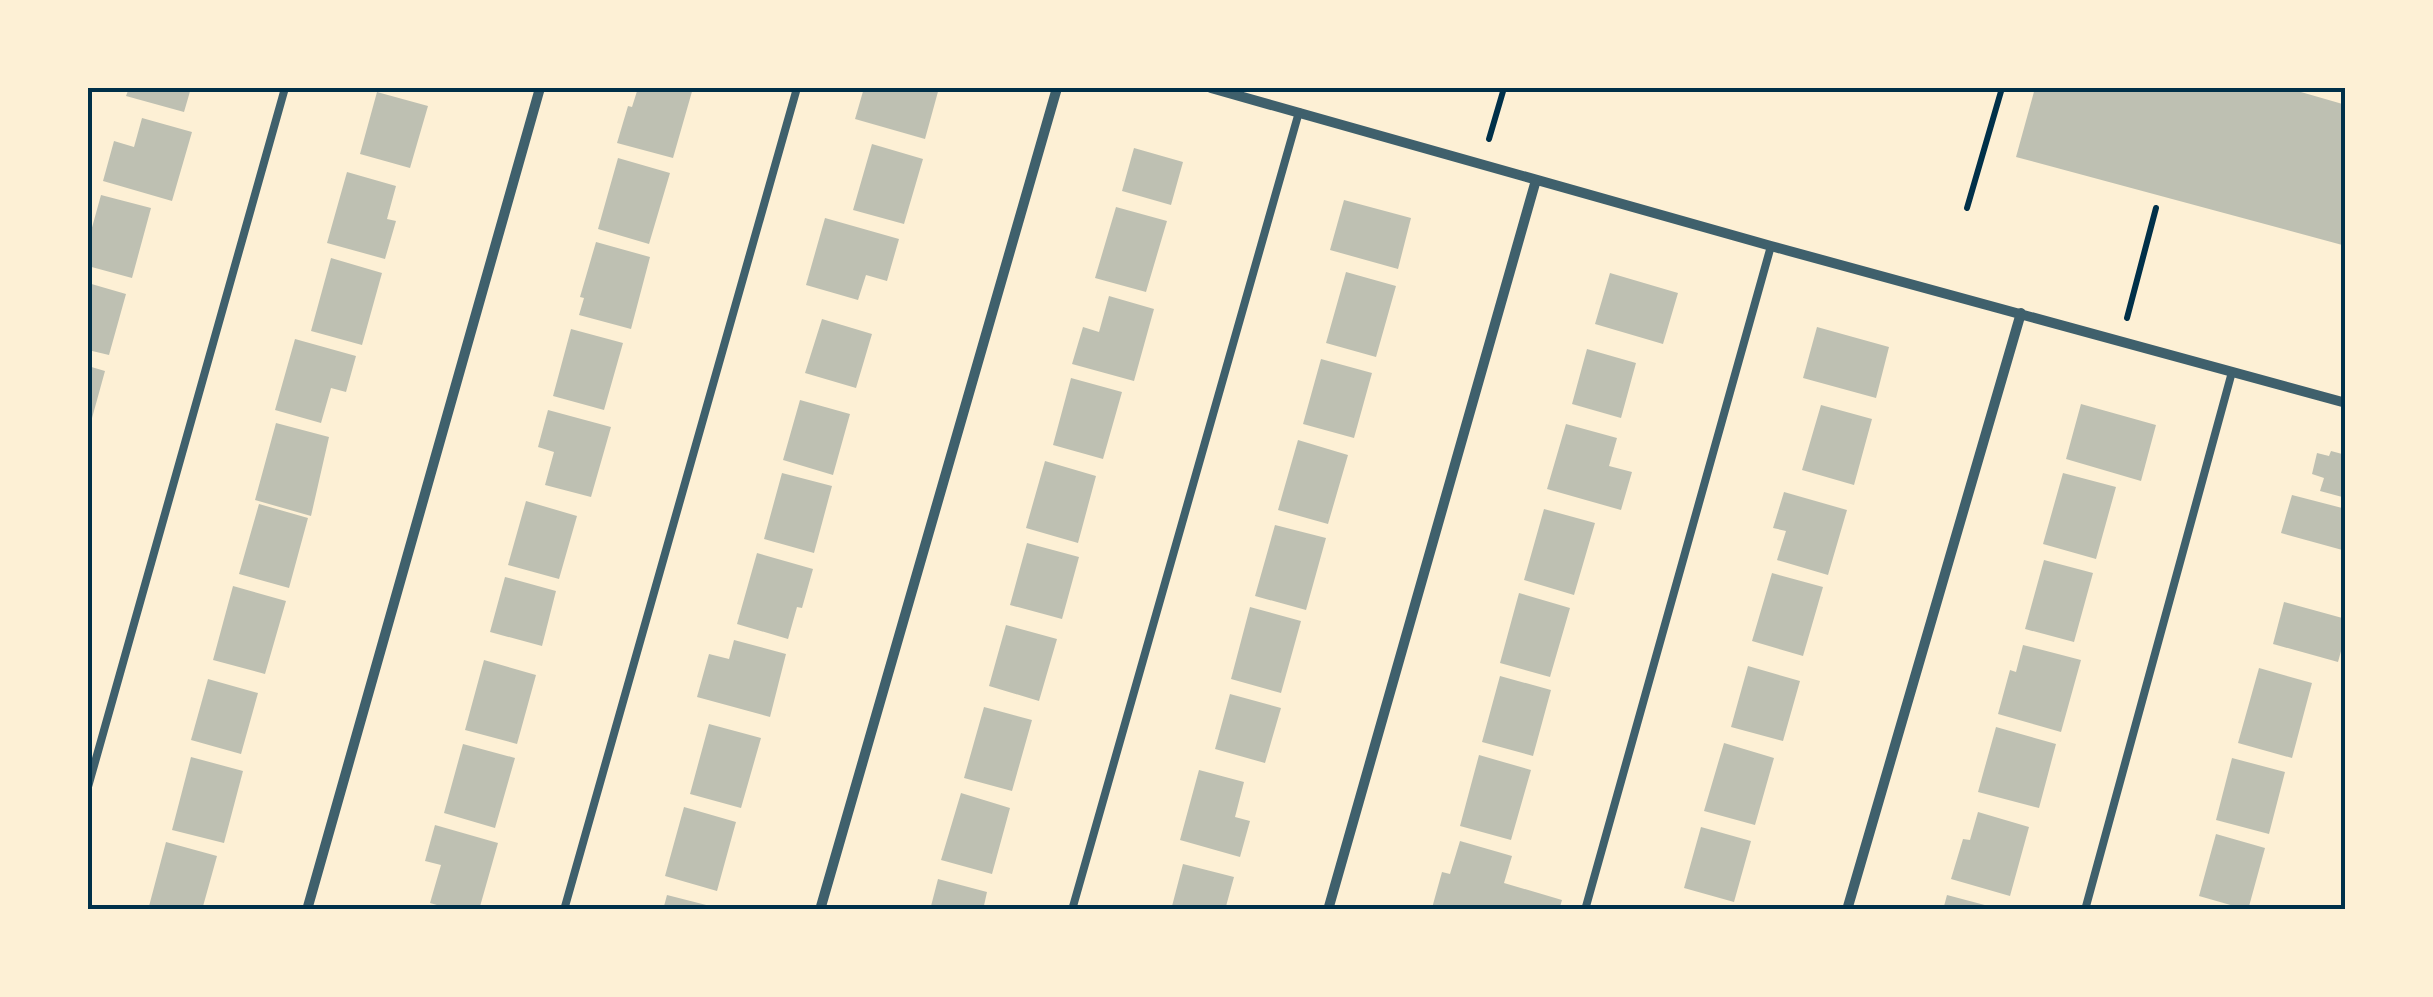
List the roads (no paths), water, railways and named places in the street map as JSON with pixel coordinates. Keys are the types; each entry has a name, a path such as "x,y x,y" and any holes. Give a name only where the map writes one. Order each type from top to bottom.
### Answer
{"street":[{"path":"307,910 540,88"},
{"path":"820,910 1057,88"},
{"path":"1211,88 2346,403"},
{"path":"1328,910 1536,180"},
{"path":"1847,910 2021,313"}],"lane":[{"path":"88,787 284,88"},
{"path":"564,910 797,88"},
{"path":"1072,910 1298,112"},
{"path":"1585,910 1771,246"},
{"path":"2086,910 2232,372"}]}
